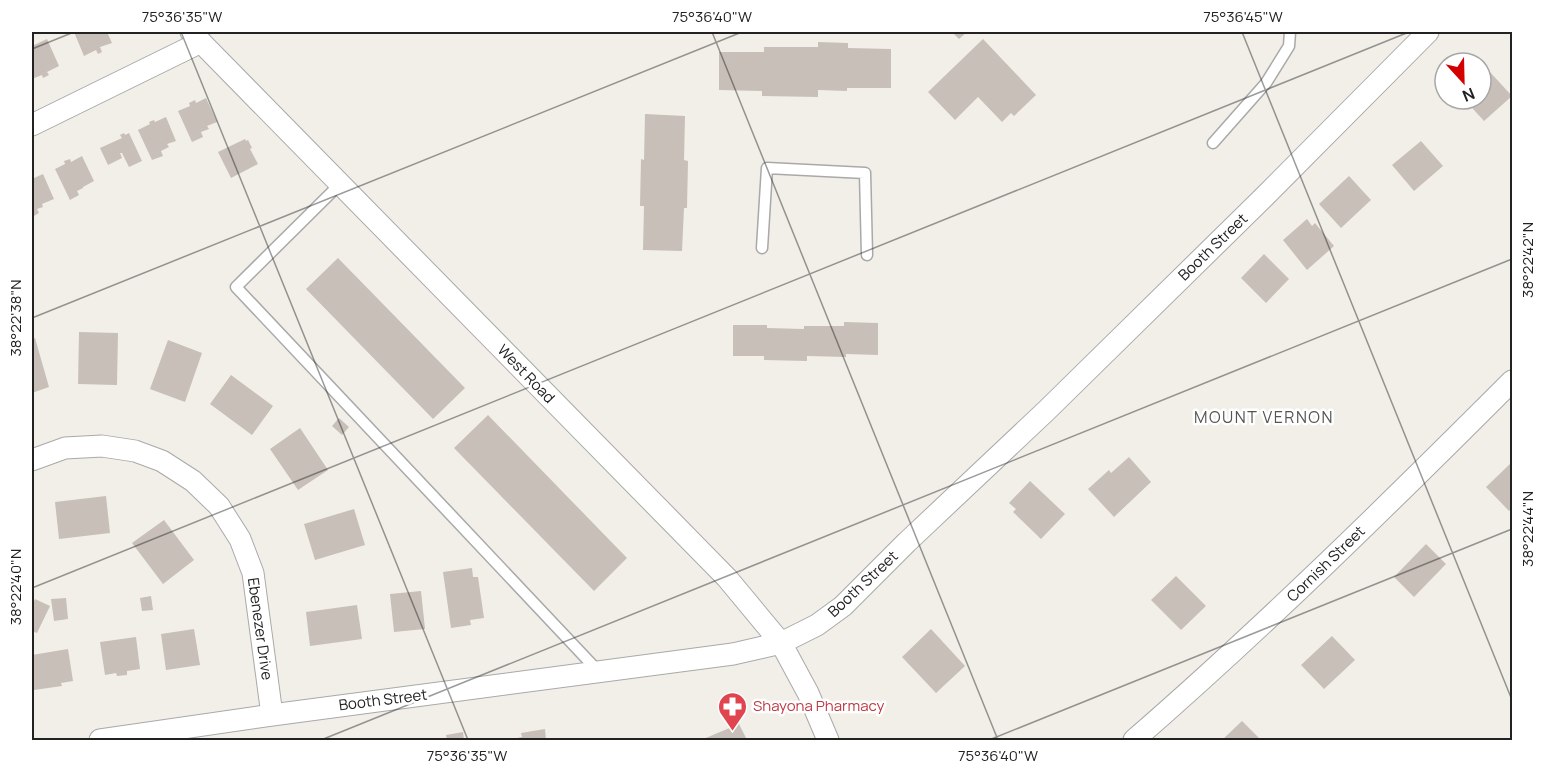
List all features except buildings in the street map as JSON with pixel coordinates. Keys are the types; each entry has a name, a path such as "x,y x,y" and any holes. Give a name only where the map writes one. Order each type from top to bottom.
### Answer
{"street":[{"name":"Booth Street","path":"100,741 272,715 733,654 781,643 817,625 843,606 907,542 1046,411 1248,214 1428,32"},
{"name":"West Road","path":"196,37 727,578 781,643 808,693 828,741"},
{"path":"32,125 196,37"},
{"name":"Cornish Street","path":"1134,741 1230,656 1512,381"},
{"name":"Ebenezer Drive","path":"32,460 65,448 102,446 135,451 162,461 193,481 219,506 240,539 253,573 272,715"}],"lane":[{"path":"1213,143 1266,83 1289,46 1290,32"},
{"path":"762,248 767,168 865,173 867,255"},
{"path":"340,184 236,287 599,672"}],"place":[{"name":"Shayona Pharmacy","path":"732,732"}],"district":[{"name":"MOUNT VERNON","path":"1264,417"}]}
